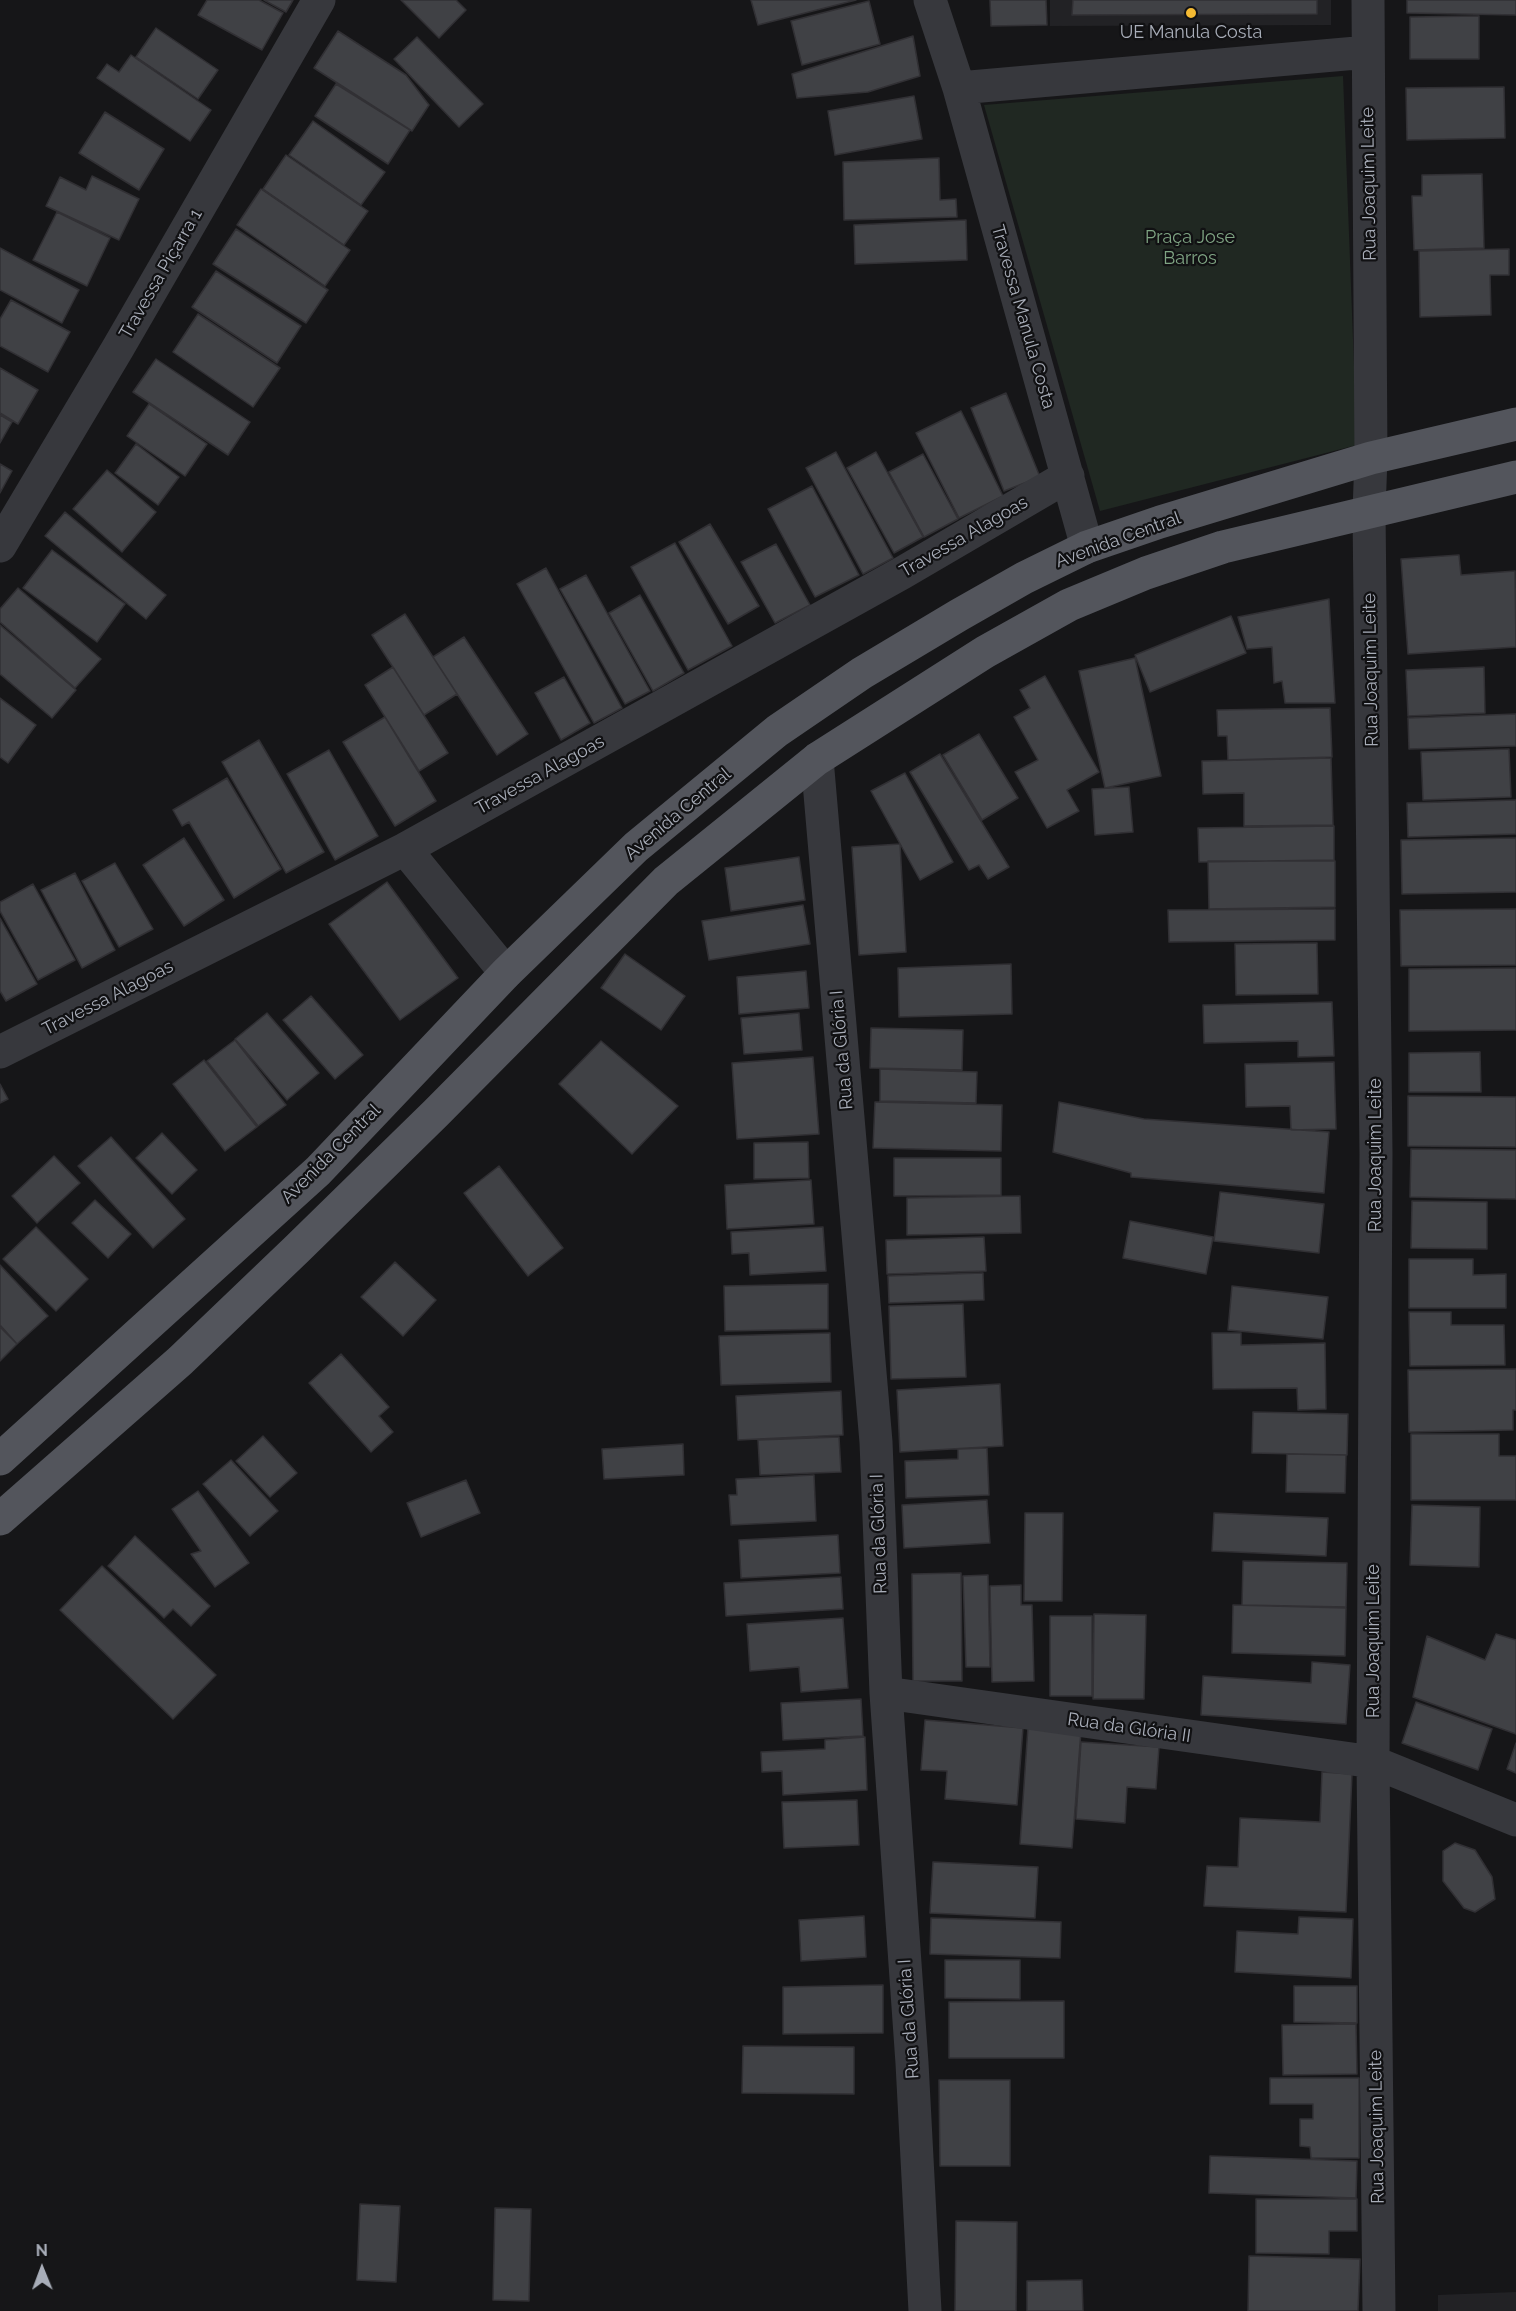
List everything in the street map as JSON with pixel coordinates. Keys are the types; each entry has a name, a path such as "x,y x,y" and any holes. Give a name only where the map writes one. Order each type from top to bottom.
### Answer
{"main road":[{"name":"Avenida Central","path":"0,1459 318,1170 506,973 636,848 777,731 862,673 1024,578 1088,548 1161,522 1371,458 1516,424"},
{"path":"0,1519 180,1361 436,1113 666,882 817,759 985,652 1069,605 1146,573 1223,547 1516,477"},
{"path":"636,848 666,882"}],"street":[{"name":"Travessa Piçarra 1","path":"0,546 124,338 320,0"},
{"name":"Travessa Manula Costa","path":"930,0 959,88 1088,548"},
{"name":"Rua Joaquim Leite","path":"1368,0 1376,1154 1373,1762 1379,2311"},
{"path":"959,88 1368,52"},
{"name":"Travessa Alagoas","path":"0,1052 405,849 902,573 1068,476"},
{"name":"Rua da Glória I","path":"817,759 876,1442 886,1693 912,2063 925,2311"},
{"path":"405,849 506,973"},
{"name":"Rua da Glória II","path":"886,1693 1373,1762 1516,1820"}],"shaded area":[{"name":"UE Manula Costa","path":"1050,0 1331,0 1331,25 1050,26"},
{"path":"1516,2292 1516,2311 1438,2311 1438,2295"}],"green space":[{"name":"Praça Jose Barros","path":"1343,76 1357,445 1100,511 984,105"}],"building":[{"path":"207,0 259,0 283,13 262,50 198,15"},
{"path":"264,0 293,0 286,12"},
{"path":"401,0 456,0 466,10 439,38"},
{"path":"751,0 856,0 758,25"},
{"path":"990,0 1046,0 1047,25 991,26"},
{"path":"1073,0 1317,0 1317,14 1072,15"},
{"path":"1407,0 1516,0 1516,15 1407,13"},
{"path":"869,1 880,44 802,65 791,21"},
{"path":"1479,16 1479,59 1410,59 1410,17"},
{"path":"156,28 218,70 198,99 136,57"},
{"path":"338,31 406,75 429,105 412,131 314,68"},
{"path":"913,36 920,76 868,92 797,98 792,74"},
{"path":"417,37 483,104 459,127 394,59"},
{"path":"131,55 211,110 190,141 97,78 107,64 119,72"},
{"path":"336,84 410,130 388,164 315,116"},
{"path":"1504,87 1505,138 1407,140 1406,88"},
{"path":"914,96 922,139 835,155 828,111"},
{"path":"105,112 164,149 139,190 79,153"},
{"path":"313,121 385,172 361,205 289,155"},
{"path":"286,155 368,211 344,245 263,189"},
{"path":"939,158 940,200 956,199 957,217 844,220 843,162"},
{"path":"1482,174 1484,248 1414,250 1412,196 1422,196 1422,175"},
{"path":"92,176 139,199 119,240 46,206 60,177 86,190"},
{"path":"261,189 350,250 325,286 237,225"},
{"path":"57,212 110,238 87,286 33,260"},
{"path":"966,220 967,260 855,264 854,225"},
{"path":"236,229 328,290 306,323 213,264"},
{"path":"0,248 79,290 62,323 0,290"},
{"path":"1509,249 1509,275 1490,275 1491,315 1420,317 1419,251"},
{"path":"216,271 301,326 277,363 192,307"},
{"path":"11,300 70,332 48,372 0,346 0,319"},
{"path":"198,314 280,368 253,407 173,352"},
{"path":"156,359 250,422 228,455 133,392"},
{"path":"0,368 38,390 18,424 0,413"},
{"path":"1006,393 1040,477 1004,491 971,408"},
{"path":"149,404 207,444 185,476 127,436"},
{"path":"961,411 1003,496 959,518 916,433"},
{"path":"0,415 12,422 0,443"},
{"path":"136,444 179,477 158,505 115,473"},
{"path":"836,452 893,558 863,574 806,468"},
{"path":"876,452 923,537 894,553 847,468"},
{"path":"923,454 958,519 924,537 889,472"},
{"path":"0,464 12,471 0,493"},
{"path":"107,470 156,512 122,552 73,509"},
{"path":"812,486 859,575 815,597 768,509"},
{"path":"65,512 166,595 146,619 45,536"},
{"path":"710,524 759,606 728,624 679,542"},
{"path":"675,543 732,646 688,670 631,567"},
{"path":"776,544 810,605 775,623 741,562"},
{"path":"52,550 125,604 97,642 23,588"},
{"path":"1459,555 1461,575 1515,571 1516,647 1408,654 1401,559"},
{"path":"546,568 622,708 594,723 517,584"},
{"path":"586,575 650,691 625,704 560,589"},
{"path":"18,588 101,659 75,688 0,622 0,609"},
{"path":"640,595 684,673 653,691 609,613"},
{"path":"1329,599 1335,703 1285,703 1282,681 1274,683 1272,647 1247,649 1238,617"},
{"path":"405,614 457,694 424,715 372,635"},
{"path":"1231,616 1246,653 1150,692 1135,655"},
{"path":"0,625 76,690 52,718 0,674"},
{"path":"464,637 528,734 497,755 433,657"},
{"path":"1135,658 1161,776 1105,788 1079,671"},
{"path":"393,667 448,753 419,771 365,685"},
{"path":"1484,667 1485,713 1408,716 1406,670"},
{"path":"1045,676 1099,772 1067,790 1079,811 1047,828 1015,772 1038,760 1014,717 1030,708 1020,690"},
{"path":"564,677 590,723 561,740 535,693"},
{"path":"0,698 36,725 8,763 0,757"},
{"path":"1330,708 1332,757 1228,760 1227,736 1218,736 1217,710"},
{"path":"1516,714 1516,746 1409,749 1408,718"},
{"path":"385,717 436,801 395,826 343,742"},
{"path":"979,734 1018,798 982,820 943,755"},
{"path":"259,740 324,852 286,873 222,762"},
{"path":"1509,749 1511,797 1423,800 1421,752"},
{"path":"329,750 378,836 335,860 287,774"},
{"path":"940,754 1009,867 988,879 979,865 969,870 910,772"},
{"path":"1331,758 1333,825 1244,826 1244,793 1203,794 1202,761"},
{"path":"905,773 953,862 920,880 871,791"},
{"path":"227,778 281,869 234,898 189,822 182,826 173,810"},
{"path":"1129,787 1133,832 1095,835 1092,789"},
{"path":"1516,800 1516,834 1408,837 1407,803"},
{"path":"1334,826 1334,860 1199,862 1198,828"},
{"path":"184,838 224,900 184,926 143,865"},
{"path":"1516,838 1516,892 1402,894 1401,840"},
{"path":"900,844 906,952 859,955 852,847"},
{"path":"799,857 805,900 731,911 725,868"},
{"path":"1208,861 1335,861 1335,907 1209,909"},
{"path":"115,863 153,929 119,947 82,881"},
{"path":"75,873 115,950 82,968 41,890"},
{"path":"387,882 458,978 400,1020 329,924"},
{"path":"33,884 75,960 38,980 0,911 0,902"},
{"path":"803,905 810,944 709,960 702,921"},
{"path":"1335,909 1335,940 1169,942 1168,910"},
{"path":"1516,909 1516,965 1401,966 1400,910"},
{"path":"0,918 37,984 6,1001 0,991"},
{"path":"1317,943 1318,994 1236,995 1235,944"},
{"path":"625,954 685,996 661,1030 601,988"},
{"path":"1011,964 1012,1014 899,1017 898,968"},
{"path":"1516,968 1516,1030 1409,1031 1409,969"},
{"path":"806,971 809,1008 739,1014 737,977"},
{"path":"311,996 363,1055 335,1079 283,1020"},
{"path":"1332,1002 1334,1056 1298,1057 1298,1041 1204,1043 1203,1005"},
{"path":"267,1013 319,1073 287,1100 235,1039"},
{"path":"799,1013 802,1050 744,1054 741,1018"},
{"path":"871,1028 963,1030 962,1070 870,1068"},
{"path":"235,1040 286,1105 258,1126 207,1061"},
{"path":"601,1041 678,1106 632,1154 559,1084"},
{"path":"1480,1052 1481,1092 1409,1092 1409,1053"},
{"path":"813,1057 819,1134 737,1139 732,1063"},
{"path":"204,1060 257,1127 225,1151 173,1084"},
{"path":"1334,1062 1336,1129 1291,1130 1290,1106 1246,1107 1245,1064"},
{"path":"880,1069 977,1072 976,1103 880,1101"},
{"path":"0,1084 8,1099 0,1103"},
{"path":"1408,1096 1516,1097 1516,1147 1408,1146"},
{"path":"875,1102 1002,1105 1001,1151 873,1148"},
{"path":"1059,1102 1144,1119 1329,1132 1324,1193 1131,1177 1131,1173 1053,1152"},
{"path":"162,1133 197,1170 172,1194 136,1158"},
{"path":"111,1137 185,1219 153,1248 78,1166"},
{"path":"808,1142 809,1178 754,1179 754,1143"},
{"path":"1411,1149 1516,1150 1516,1199 1410,1197"},
{"path":"54,1156 80,1183 37,1223 12,1196"},
{"path":"894,1158 1001,1158 1001,1195 894,1196"},
{"path":"499,1166 563,1248 528,1276 464,1193"},
{"path":"811,1180 814,1224 727,1229 725,1185"},
{"path":"1220,1192 1324,1204 1319,1253 1214,1241"},
{"path":"1020,1196 1021,1233 907,1235 907,1198"},
{"path":"95,1200 131,1234 108,1258 72,1223"},
{"path":"1412,1201 1487,1202 1487,1249 1411,1248"},
{"path":"1130,1221 1213,1237 1206,1274 1123,1258"},
{"path":"36,1227 88,1279 56,1311 3,1259"},
{"path":"823,1227 826,1271 750,1275 749,1253 732,1254 731,1232"},
{"path":"984,1237 986,1271 887,1274 886,1240"},
{"path":"1409,1259 1473,1259 1473,1275 1506,1274 1506,1308 1409,1308"},
{"path":"395,1262 436,1300 403,1336 361,1297"},
{"path":"0,1265 48,1316 17,1344 0,1325"},
{"path":"983,1273 984,1300 889,1303 888,1276"},
{"path":"828,1284 828,1329 725,1331 724,1286"},
{"path":"1232,1286 1328,1297 1323,1339 1228,1330"},
{"path":"963,1304 966,1377 891,1379 889,1306"},
{"path":"1409,1312 1451,1312 1451,1325 1504,1325 1505,1365 1410,1366"},
{"path":"0,1327 17,1344 0,1361"},
{"path":"830,1333 831,1382 721,1385 719,1336"},
{"path":"1212,1333 1241,1333 1241,1345 1325,1343 1326,1409 1298,1410 1297,1388 1213,1389"},
{"path":"341,1354 389,1407 379,1416 393,1432 371,1452 309,1383"},
{"path":"1516,1369 1516,1410 1513,1410 1513,1430 1409,1432 1408,1370"},
{"path":"1000,1384 1003,1446 900,1452 897,1390"},
{"path":"841,1391 843,1435 738,1440 736,1396"},
{"path":"1253,1412 1348,1414 1347,1455 1252,1453"},
{"path":"1411,1434 1499,1434 1499,1456 1516,1456 1516,1500 1411,1500"},
{"path":"263,1436 297,1473 270,1497 236,1461"},
{"path":"839,1437 841,1472 760,1475 758,1440"},
{"path":"683,1444 684,1475 604,1479 602,1449"},
{"path":"987,1448 989,1495 906,1498 905,1461 958,1459 958,1449"},
{"path":"1287,1454 1346,1455 1345,1493 1286,1492"},
{"path":"231,1460 278,1511 250,1536 203,1484"},
{"path":"814,1475 816,1521 731,1525 729,1495 737,1495 736,1479"},
{"path":"466,1480 480,1513 421,1537 407,1503"},
{"path":"198,1491 249,1563 215,1587 191,1554 201,1551 172,1509"},
{"path":"987,1500 990,1543 904,1548 902,1505"},
{"path":"1412,1505 1480,1507 1479,1567 1410,1565"},
{"path":"1025,1513 1063,1513 1062,1601 1024,1601"},
{"path":"1214,1513 1328,1518 1326,1556 1212,1551"},
{"path":"838,1535 840,1573 741,1578 739,1540"},
{"path":"135,1536 210,1606 191,1626 173,1609 164,1618 108,1566"},
{"path":"1243,1561 1347,1563 1346,1607 1242,1605"},
{"path":"102,1566 216,1675 173,1719 60,1610"},
{"path":"961,1573 962,1681 913,1681 912,1574"},
{"path":"988,1575 990,1667 966,1667 963,1576"},
{"path":"841,1577 843,1609 726,1616 724,1583"},
{"path":"1021,1585 1021,1605 1032,1605 1034,1681 992,1682 990,1586"},
{"path":"1233,1605 1346,1608 1345,1656 1232,1653"},
{"path":"1094,1614 1146,1615 1144,1699 1093,1699"},
{"path":"1050,1616 1092,1616 1092,1696 1050,1696"},
{"path":"843,1618 848,1688 801,1692 799,1667 750,1671 747,1624"},
{"path":"1496,1634 1516,1640 1516,1734 1413,1697 1427,1636 1485,1660"},
{"path":"1312,1662 1350,1665 1346,1724 1201,1715 1203,1676 1311,1683"},
{"path":"861,1699 863,1736 783,1740 781,1703"},
{"path":"1416,1702 1492,1729 1478,1770 1402,1743"},
{"path":"925,1720 1023,1728 1017,1805 945,1799 947,1771 921,1770"},
{"path":"1028,1727 1081,1731 1072,1848 1020,1844"},
{"path":"865,1737 867,1790 783,1795 782,1771 762,1772 761,1752 825,1749 825,1740"},
{"path":"1081,1742 1159,1747 1156,1789 1127,1787 1125,1823 1076,1819"},
{"path":"1516,1743 1516,1773 1507,1769"},
{"path":"1322,1772 1352,1774 1346,1912 1204,1906 1207,1866 1238,1867 1240,1818 1320,1822"},
{"path":"857,1800 859,1845 784,1848 782,1802"},
{"path":"1455,1843 1475,1850 1492,1877 1495,1899 1475,1912 1464,1908 1443,1881 1443,1851"},
{"path":"933,1862 1038,1867 1035,1918 930,1913"},
{"path":"864,1916 866,1957 801,1961 799,1920"},
{"path":"1299,1917 1353,1919 1351,1978 1235,1972 1237,1931 1298,1934"},
{"path":"931,1918 1061,1922 1060,1958 930,1954"},
{"path":"945,1960 1020,1960 1020,1999 945,1998"},
{"path":"883,1985 883,2033 783,2034 783,1987"},
{"path":"1294,1986 1357,1986 1357,2023 1294,2022"},
{"path":"1064,2001 1064,2058 949,2058 949,2002"},
{"path":"1356,2024 1357,2074 1283,2075 1282,2025"},
{"path":"743,2046 854,2047 854,2094 742,2093"},
{"path":"1270,2078 1359,2078 1359,2158 1311,2158 1310,2147 1300,2146 1300,2119 1313,2119 1313,2104 1270,2104"},
{"path":"939,2080 1010,2080 1010,2166 940,2166"},
{"path":"1210,2156 1357,2161 1356,2198 1209,2193"},
{"path":"1256,2199 1357,2199 1357,2231 1329,2231 1329,2254 1256,2253"},
{"path":"360,2204 400,2206 396,2282 357,2280"},
{"path":"495,2208 531,2209 529,2301 493,2300"},
{"path":"956,2221 1017,2222 1016,2311 955,2311"},
{"path":"1249,2256 1360,2259 1358,2311 1248,2311"},
{"path":"1082,2280 1083,2311 1027,2311 1027,2281"}],"place":[{"name":"UE Manula Costa","path":"1191,13"}]}
